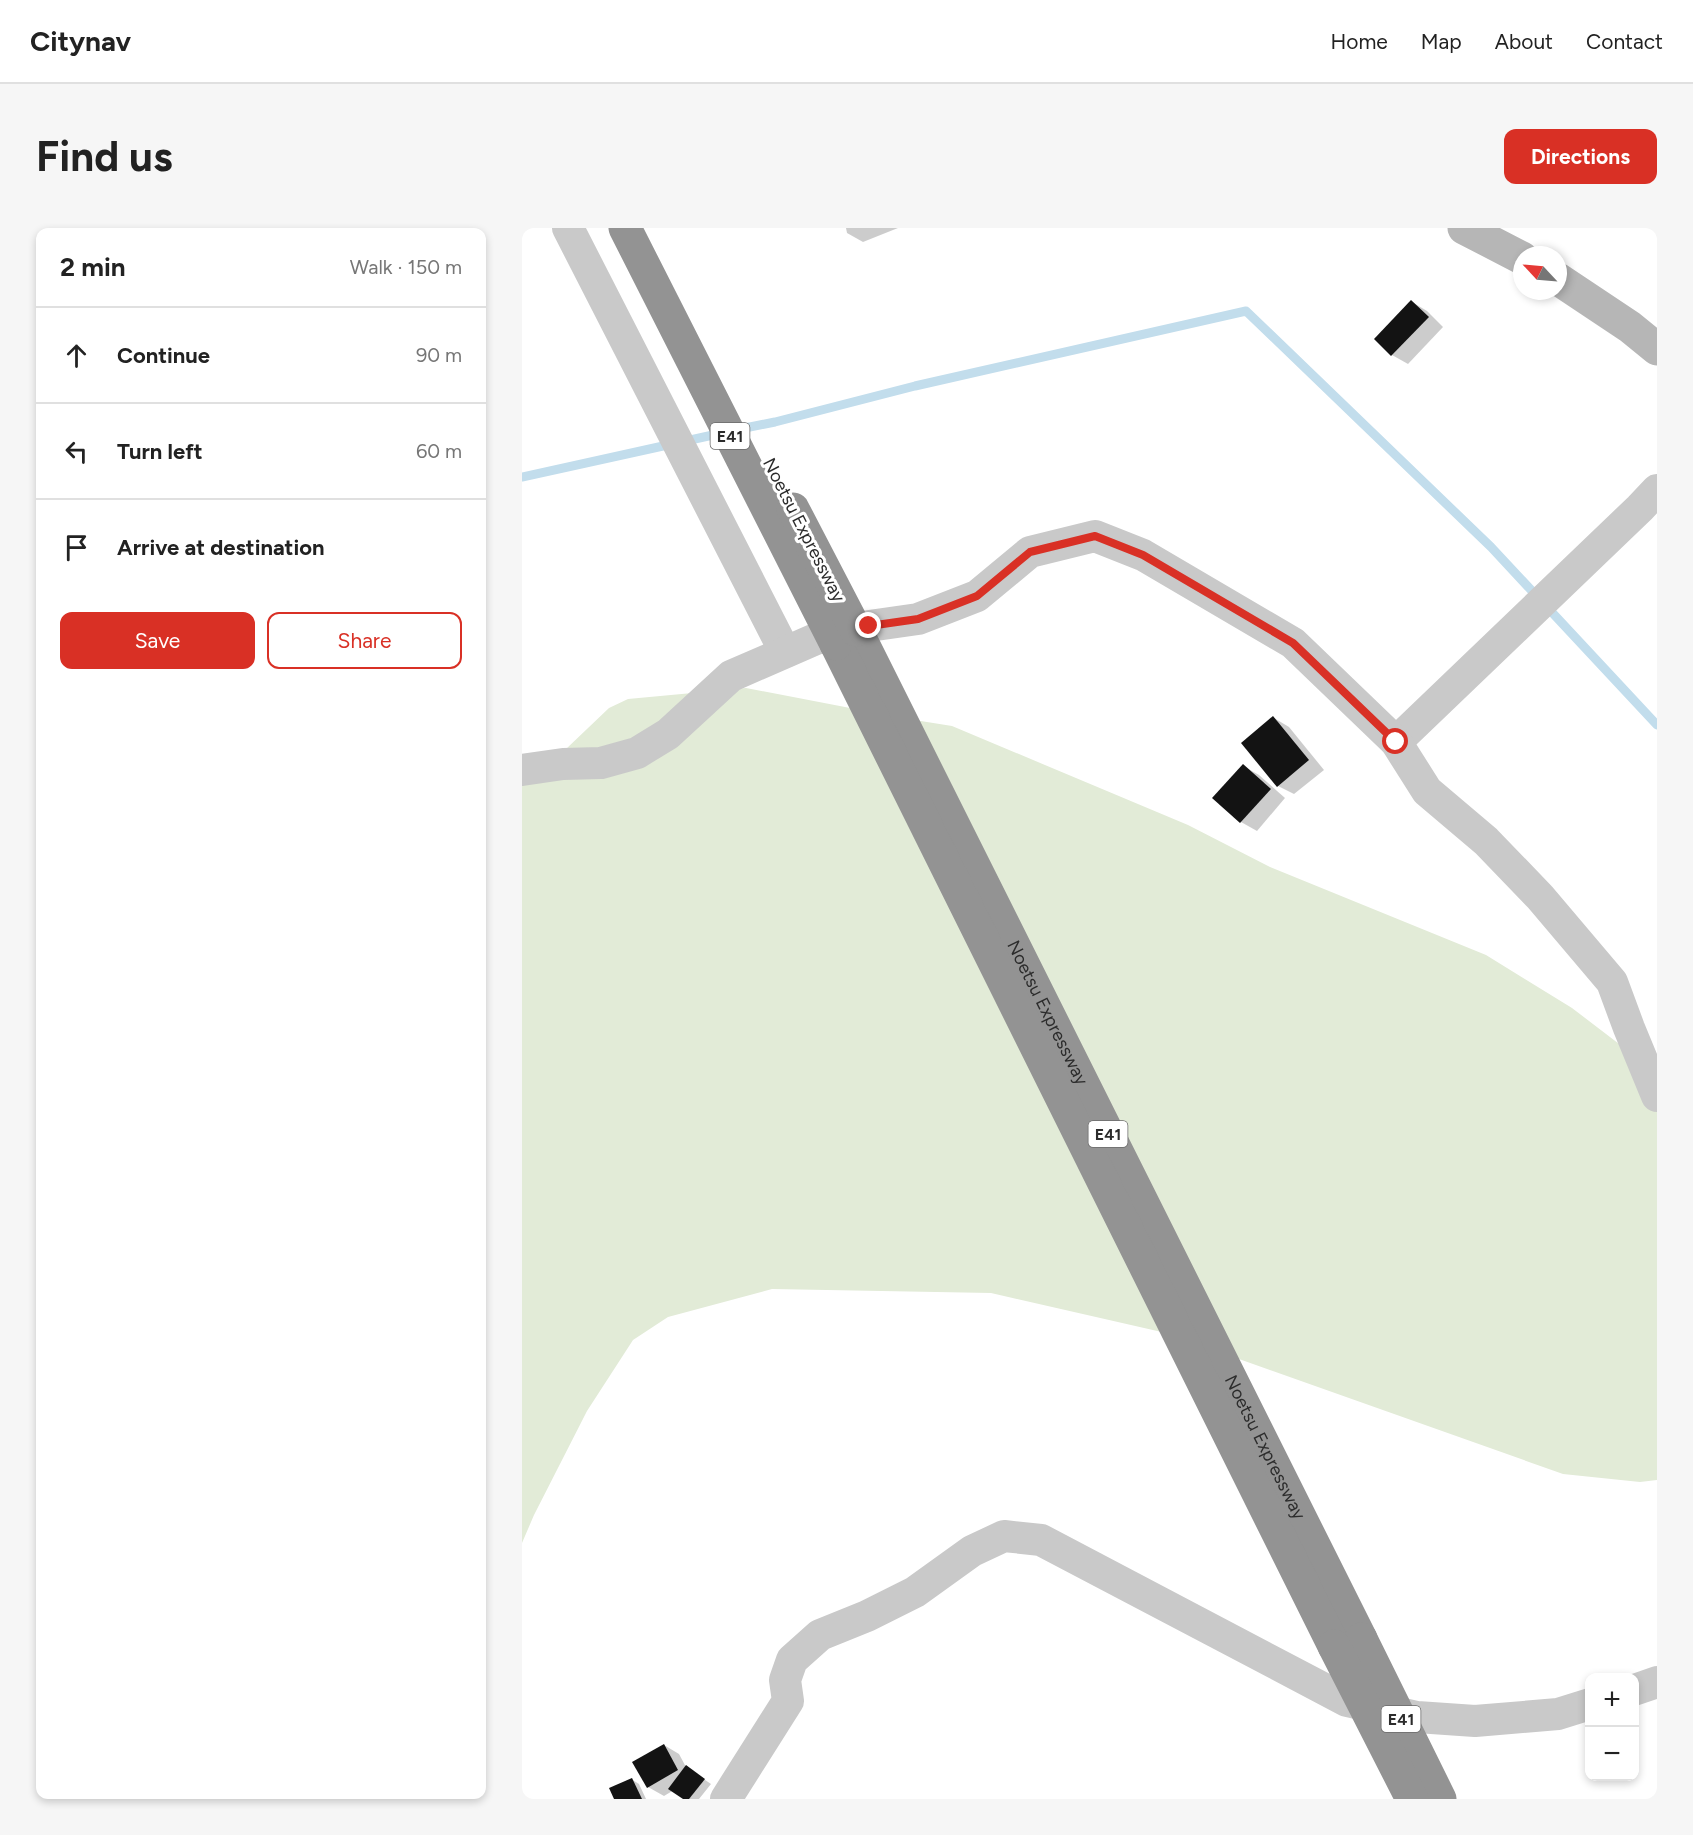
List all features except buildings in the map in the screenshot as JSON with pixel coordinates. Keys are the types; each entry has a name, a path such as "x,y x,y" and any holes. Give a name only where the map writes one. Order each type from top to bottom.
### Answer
{"highway":[{"name":"Noetsu Expressway","path":"625,228 846,637"},
{"name":"Noetsu Expressway","path":"648,228 846,637 1347,1642 1412,1799"},
{"name":"Noetsu Expressway","path":"1347,1642 1440,1799"}],"main road":[{"path":"1464,228 1513,253"},
{"path":"1567,285 1630,327 1657,349"}],"street":[{"path":"568,228 785,652"},
{"path":"1396,742 1657,490"},
{"path":"522,770 563,764 601,763 637,753 668,734 731,676 818,638 869,626 918,619 977,596 1030,552 1095,536 1143,555 1293,643 1396,742 1427,791 1502,857 1540,897 1612,982 1657,1096"},
{"path":"726,1799 788,1701 785,1680 792,1660 820,1635 867,1616 915,1592 972,1551 1004,1536 1041,1540 1347,1701 1417,1717 1475,1721 1558,1713 1585,1705"},
{"path":"1639,1689 1657,1682"}],"green space":[{"path":"746,688 952,726 1188,825 1270,867 1486,955 1572,1008 1627,1050 1657,1089 1657,1480 1640,1482 1563,1474 1166,1333 991,1293 772,1289 668,1317 633,1340 587,1411 522,1543 522,779 566,749 609,708 628,699"}],"waterway":[{"path":"735,430 915,386 1246,311 1491,547 1657,725"},
{"path":"522,477 722,433"}],"route":[{"path":"869,626 918,619 977,596 1030,552 1095,536 1143,555 1293,643 1396,742"}]}
